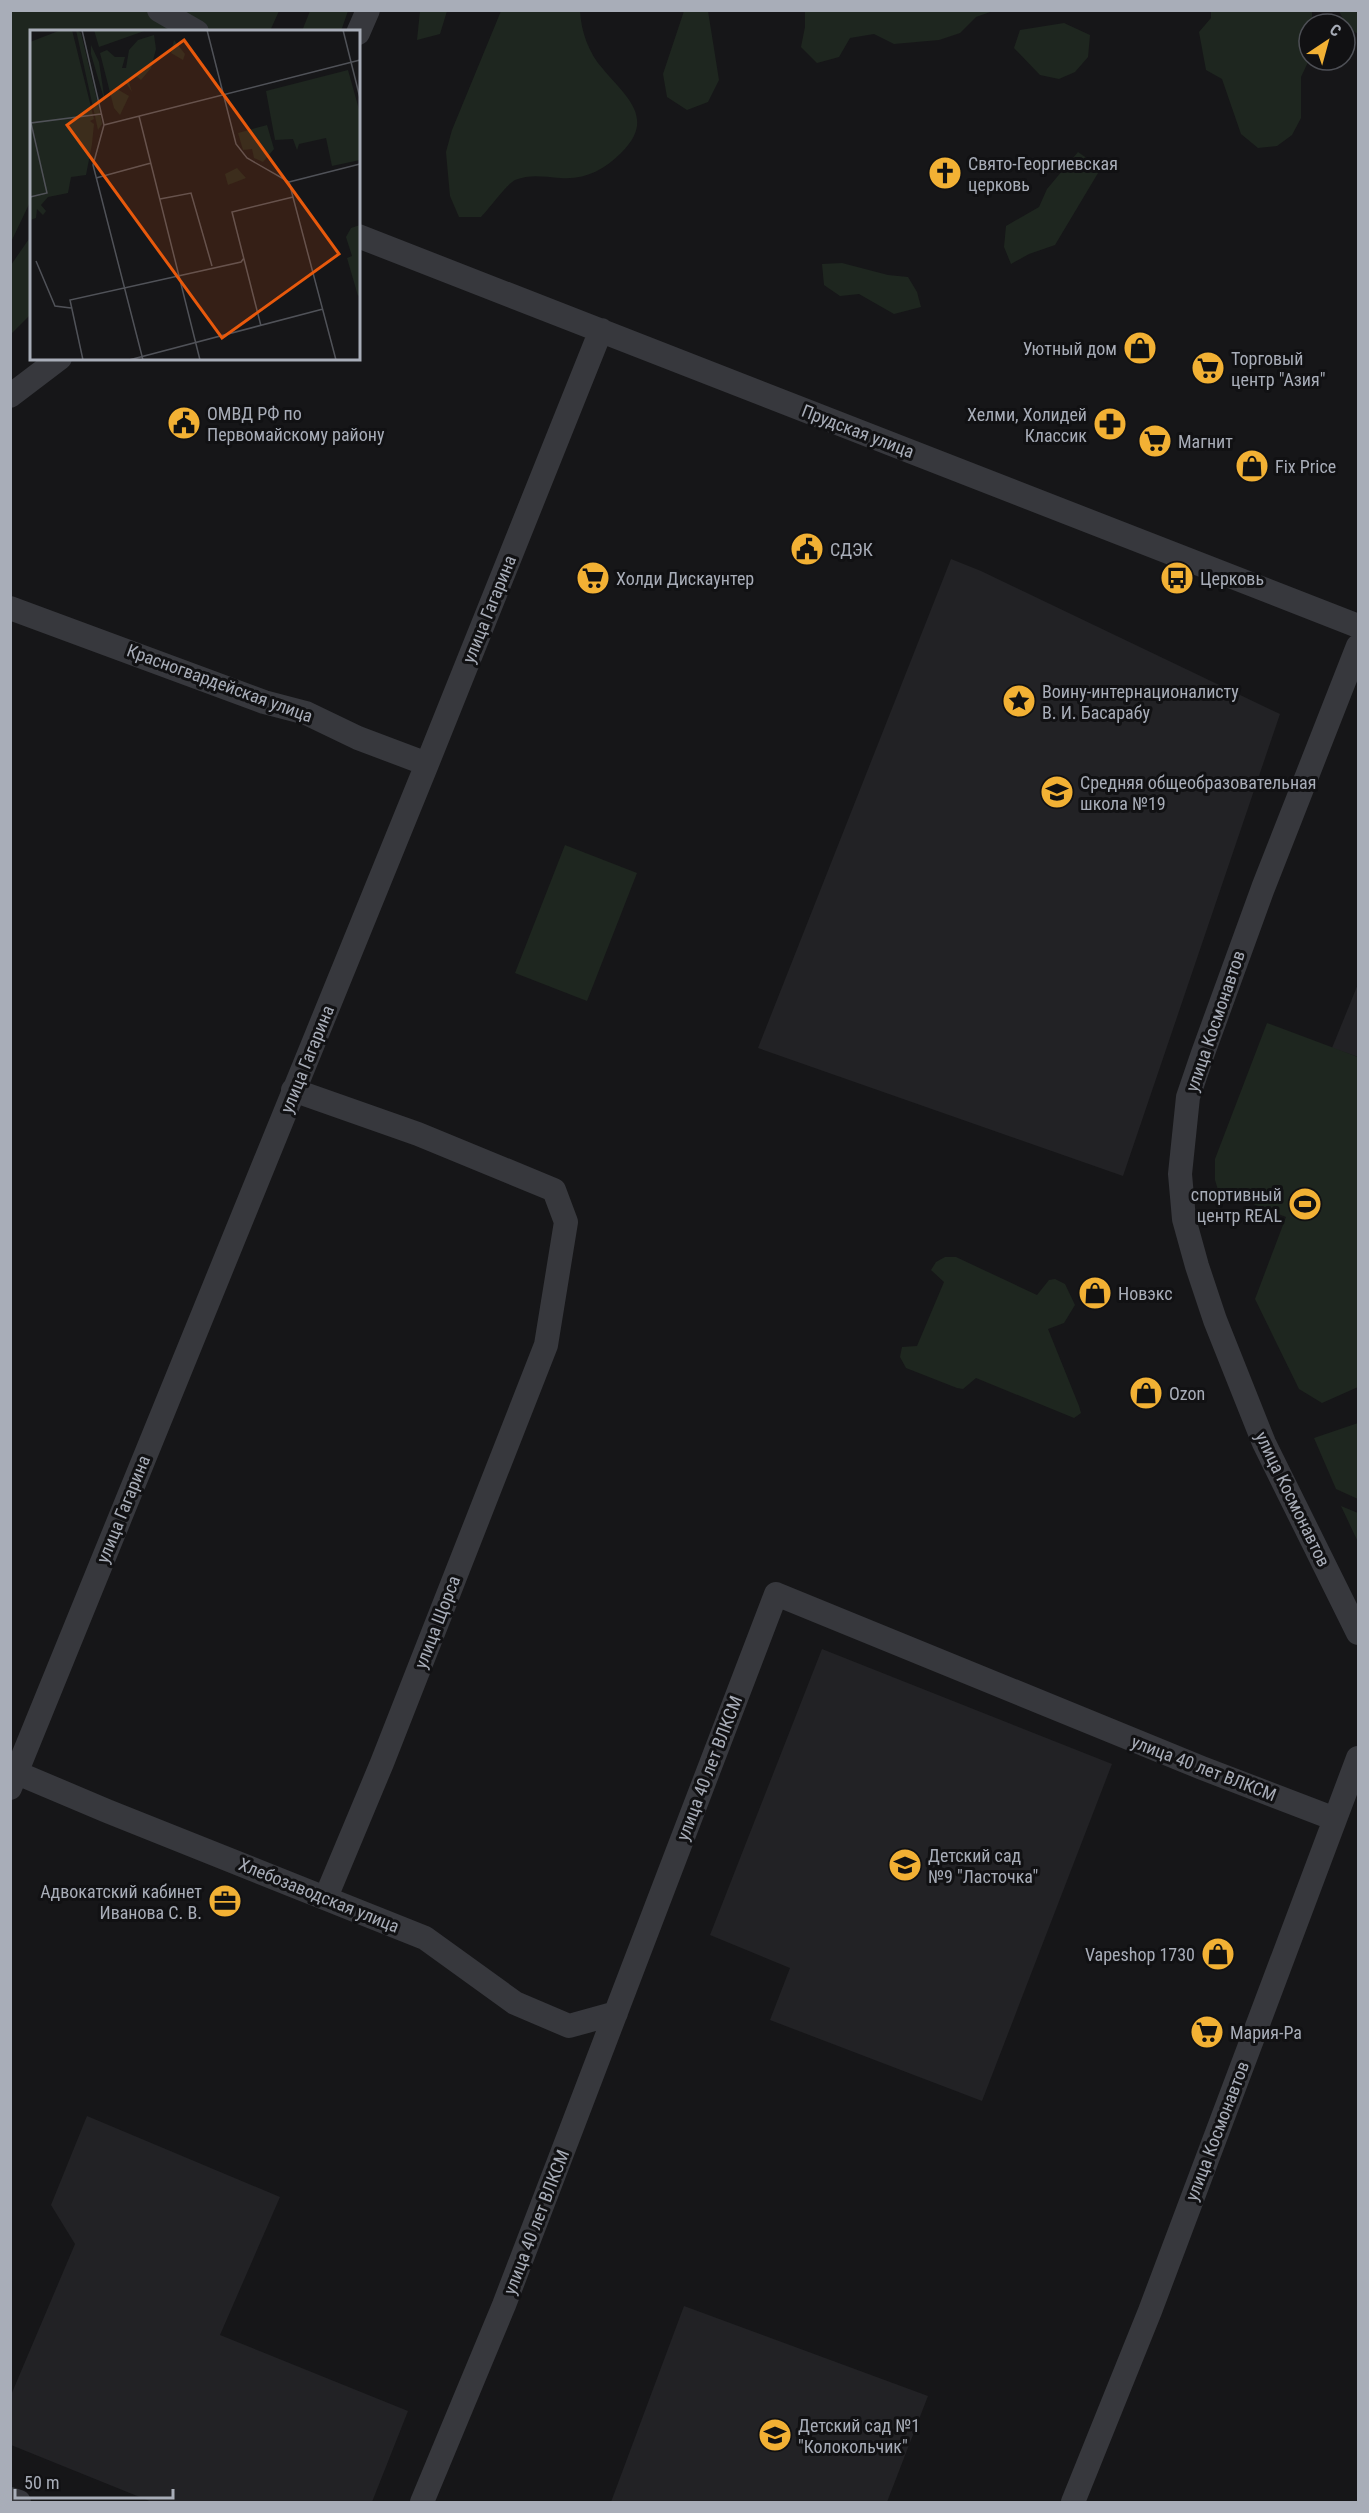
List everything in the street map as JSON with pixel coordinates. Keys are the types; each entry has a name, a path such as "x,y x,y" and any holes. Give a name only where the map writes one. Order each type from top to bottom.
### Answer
{"street":[{"path":"159,10 194,30"},
{"path":"359,30 368,10"},
{"name":"Прудская улица","path":"360,237 1359,626"},
{"name":"улица Гагарина","path":"13,1777 427,764 601,330"},
{"path":"10,396 57,360"},
{"name":"Красногвардейская улица","path":"10,608 264,702 306,713 358,738 427,764"},
{"name":"улица Космонавтов","path":"1359,646 1263,888 1188,1096 1180,1174 1184,1219 1215,1320 1264,1443 1359,1633"},
{"name":"улица Щорса","path":"293,1090 418,1134 554,1190 566,1222 546,1345 382,1763 326,1897"},
{"name":"улица 40 лет ВЛКСМ","path":"422,2502 504,2305 776,1594 1202,1768 1335,1819"},
{"name":"улица Космонавтов","path":"1073,2502 1150,2311 1359,1758"},
{"name":"Хлебозаводская улица","path":"13,1777 107,1811 425,1938 516,2002 568,2026 616,2013"},
{"path":"10,2499 19,2502"}],"shaded area":[{"path":"310,10 348,11 341,30 302,30"},
{"path":"805,10 993,11 976,17 960,33 939,40 894,44 874,34 850,38 839,57 817,63 801,47 805,27"},
{"path":"11,11 279,11 270,30 30,30 30,202 11,242"},
{"path":"420,11 447,11 440,34 417,40"},
{"path":"501,11 580,11 584,34 590,49 598,63 634,108 637,118 636,129 621,153 594,173 569,178 532,176 521,178 507,186 481,217 459,217 450,196 446,152 452,130"},
{"path":"684,11 708,11 719,80 708,102 687,110 667,97 663,74"},
{"path":"1211,11 1312,11 1297,12 1297,72 1303,72 1301,77 1301,118 1292,135 1277,146 1258,148 1241,134 1222,79 1206,70 1199,32 1211,18"},
{"path":"1358,11 1358,34 1357,12 1340,12"},
{"path":"1064,23 1090,35 1088,57 1075,72 1059,79 1040,75 1014,48 1020,30"},
{"path":"1078,152 1101,168 1055,245 1029,254 1011,264 1004,247 1006,226 1039,207 1047,189"},
{"path":"30,237 30,315 11,334 11,265"},
{"path":"842,263 888,275 908,277 917,292 921,307 894,314 859,294 840,296 824,285 822,264"},
{"name":"Средняя общеобразовательная школа №19","path":"951,559 981,571 1280,714 1123,1176 758,1048"},
{"path":"565,845 637,873 587,1001 515,973"},
{"path":"1358,984 1358,1057 1332,1048"},
{"name":"спортивный центр REAL","path":"1267,1023 1358,1057 1358,1387 1322,1403 1299,1389 1255,1299 1286,1217 1218,1190 1215,1180 1215,1159"},
{"path":"945,1257 956,1257 1037,1295 1049,1280 1055,1279 1065,1284 1075,1305 1064,1323 1048,1329 1081,1413 1074,1418 976,1378 963,1389 906,1368 900,1357 902,1347 917,1346 944,1282 931,1270 936,1262"},
{"path":"1358,1423 1358,1499 1336,1489 1314,1438"},
{"path":"1341,1506 1358,1513 1358,1542"},
{"name":"Детский сад №9 \"Ласточка\"","path":"822,1649 1112,1764 982,2101 770,2020 790,1968 710,1935"},
{"path":"87,2116 280,2197 220,2335 408,2411 372,2502 152,2502 11,2445 11,2395 75,2244 51,2205"},
{"name":"Детский сад №1 \"Колокольчик\"","path":"684,2306 928,2396 887,2502 611,2502"}],"place":[{"name":"Свято-Георгиевская церковь","path":"945,173"},
{"name":"Уютный дом","path":"1140,348"},
{"name":"Торговый центр \"Азия\"","path":"1208,368"},
{"name":"ОМВД РФ по Первомайскому району","path":"184,423"},
{"name":"Хелми, Холидей Классик","path":"1110,424"},
{"name":"Магнит","path":"1155,441"},
{"name":"Fix Price","path":"1252,466"},
{"name":"СДЭК","path":"807,549"},
{"name":"Холди Дискаунтер","path":"593,578"},
{"name":"Церковь","path":"1177,578"},
{"name":"Воину-интернационалисту В. И. Басарабу","path":"1019,701"},
{"name":"Средняя общеобразовательная школа №19","path":"1057,792"},
{"name":"спортивный центр REAL","path":"1305,1204"},
{"name":"Новэкс","path":"1095,1293"},
{"name":"Ozon","path":"1146,1393"},
{"name":"Детский сад №9 \"Ласточка\"","path":"905,1865"},
{"name":"Адвокатский кабинет Иванова С. В.","path":"225,1901"},
{"name":"Vapeshop 1730","path":"1218,1954"},
{"name":"Мария-Ра","path":"1207,2032"},
{"name":"Детский сад №1 \"Колокольчик\"","path":"775,2435"}]}
